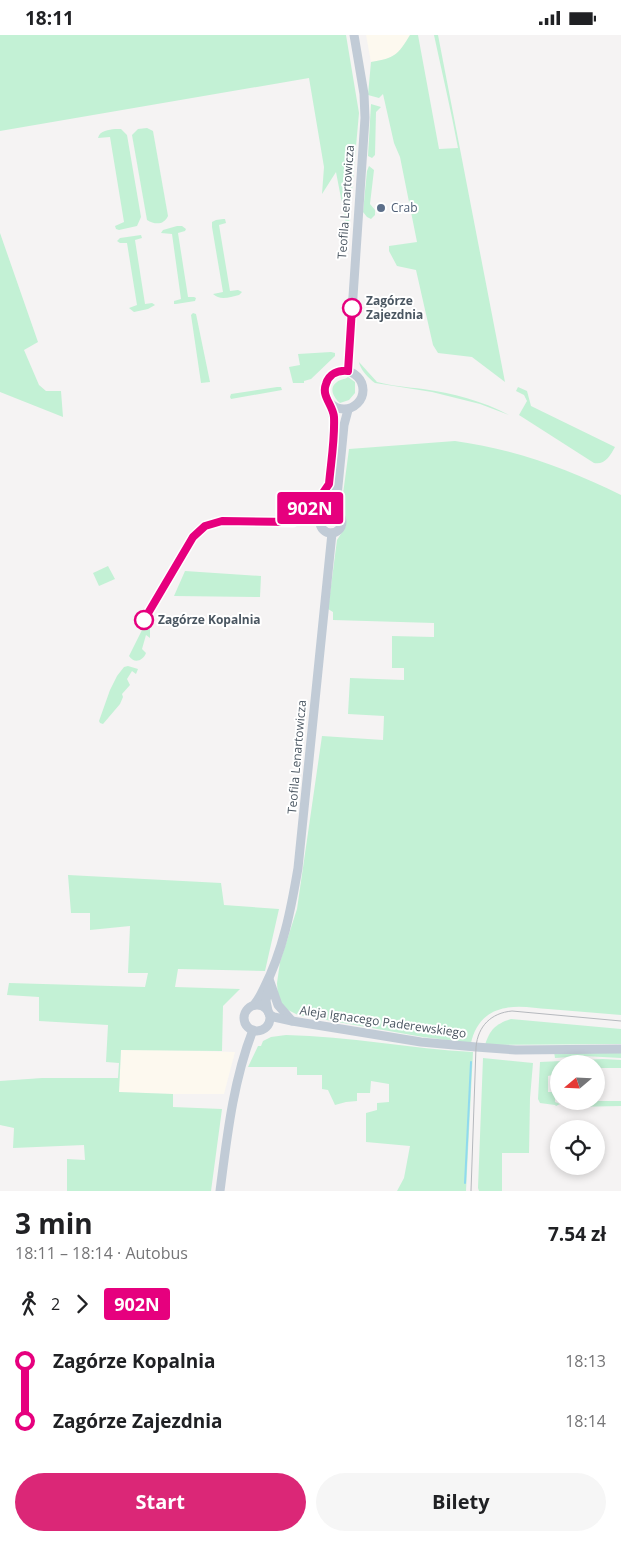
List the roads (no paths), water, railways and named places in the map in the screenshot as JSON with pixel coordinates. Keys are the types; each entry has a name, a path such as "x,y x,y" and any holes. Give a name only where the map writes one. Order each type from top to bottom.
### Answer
{"street":[{"name":"Teofila Lenartowicza","path":"348,371 365,118 364,94 354,35"},
{"path":"327,512 337,513 341,518 341,526 332,533 324,531 320,525 321,518 327,512 329,505 334,420 330,403 325,394 327,381 336,373 348,371 358,377 364,391 359,403 348,410 336,408 330,403"},
{"path":"337,513 344,425 348,410"},
{"path":"293,522 318,500 329,484"},
{"name":"Teofila Lenartowicza","path":"268,1016 266,1001 269,979 290,912 302,842 332,533"},
{"name":"Teofila Lenartowicza","path":"254,1005 269,979"},
{"path":"269,979 278,1005 292,1021"},
{"path":"254,1005 262,1006 268,1016 261,1030 253,1030 246,1025 244,1018 248,1008 254,1005"},
{"name":"Aleja Ignacego Paderewskiego","path":"268,1016 421,1042 516,1050 621,1049"},
{"path":"220,1191 232,1105 253,1030"}],"waterway":[{"path":"465,1183 471,1062"}],"tram line":[{"path":"471,1191 476,1047 480,1033 487,1022 498,1015 512,1011 621,1021"}],"place":[{"name":"Crab","path":"381,208"},
{"name":"Zagórze Zajezdnia","path":"352,308"},
{"name":"Zagórze Kopalnia","path":"144,620"}]}
